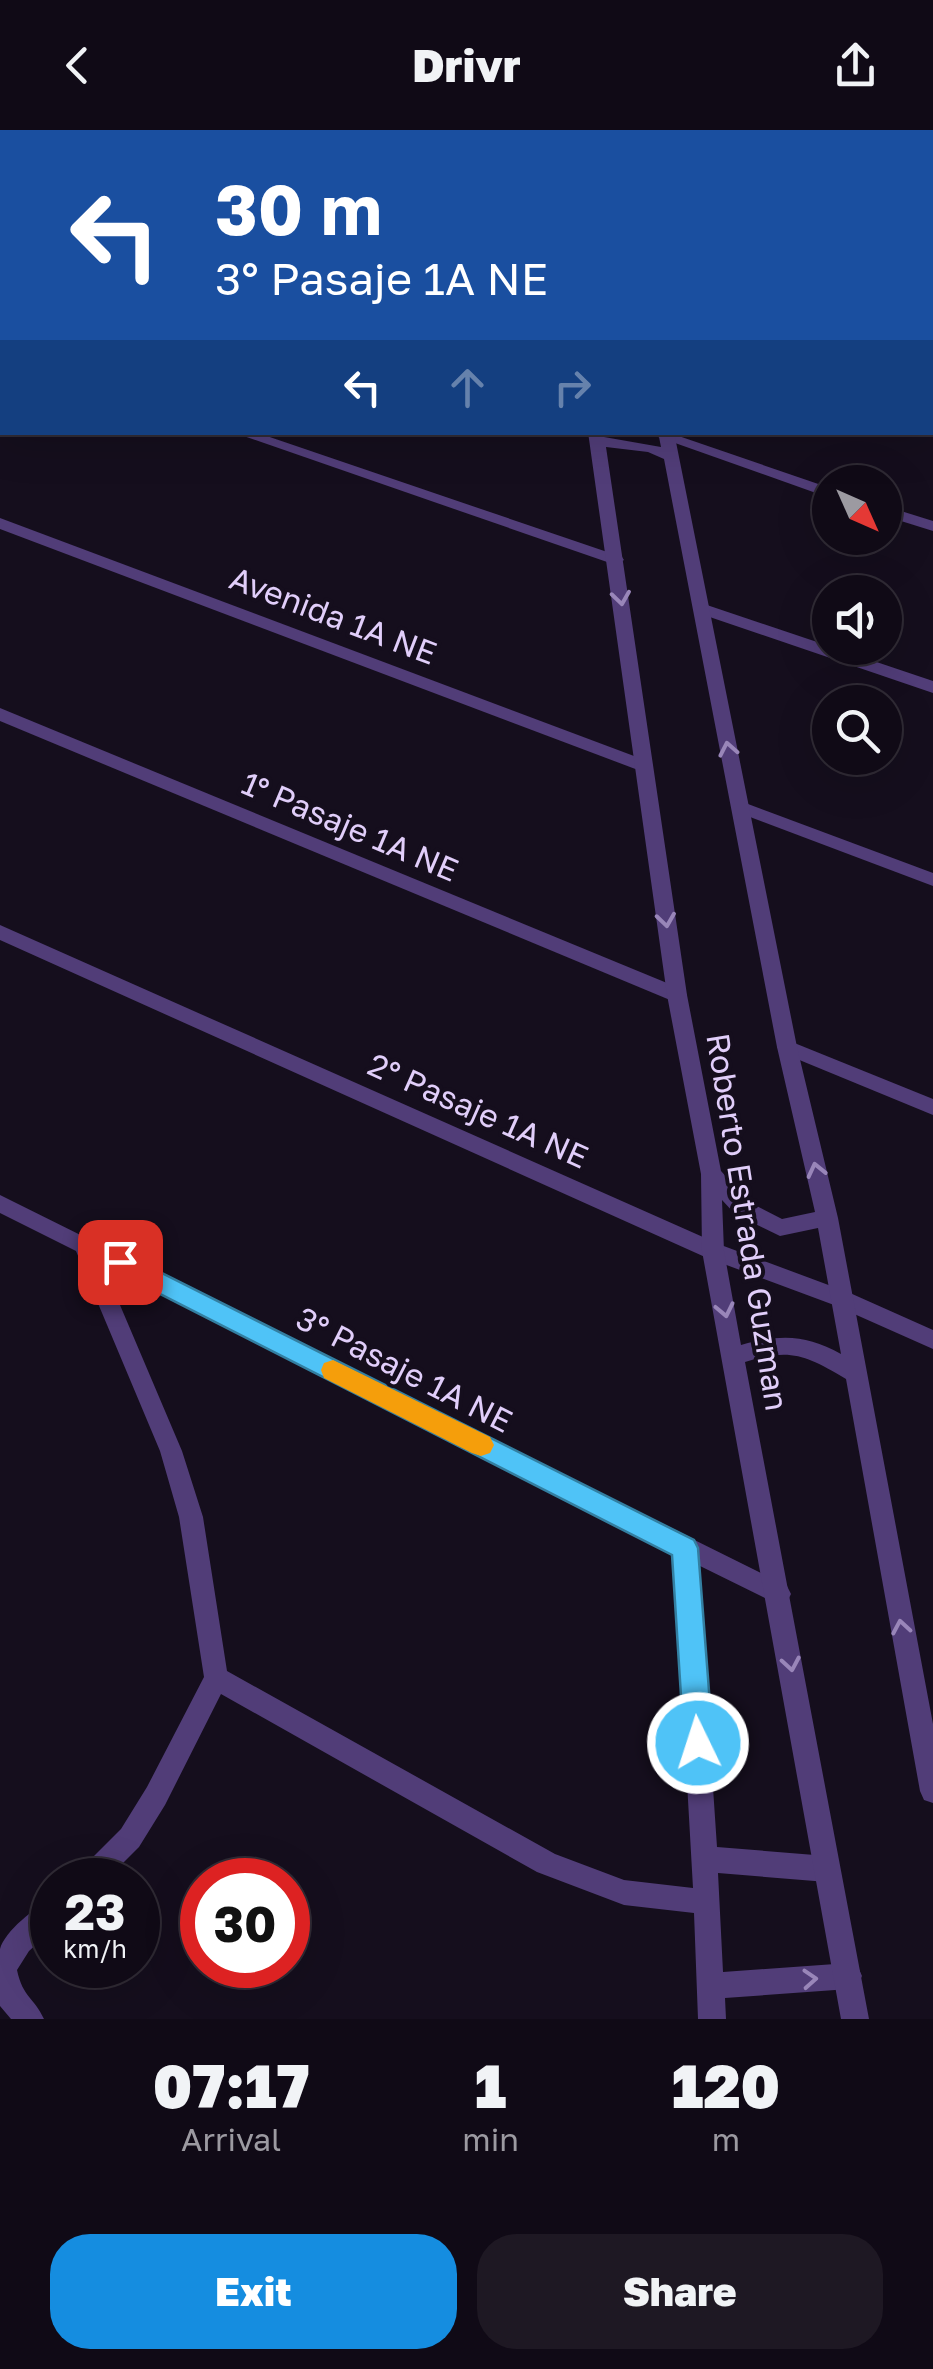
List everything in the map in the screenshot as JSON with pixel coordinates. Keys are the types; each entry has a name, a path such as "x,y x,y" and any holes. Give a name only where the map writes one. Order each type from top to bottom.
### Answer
{"street":[{"path":"248,435 616,560"},
{"path":"597,437 652,448 664,441 812,487"},
{"name":"Roberto Estrada Guzman","path":"597,437 676,995 712,1174 713,1252 855,2019"},
{"name":"Roberto Estrada Guzman","path":"664,441 922,1684 933,1791"},
{"path":"902,516 933,526"},
{"name":"Avenida 1A NE","path":"0,523 644,766"},
{"path":"701,608 933,687"},
{"name":"1° Pasaje 1A NE","path":"0,714 676,995"},
{"path":"740,807 933,880"},
{"name":"2° Pasaje 1A NE","path":"0,932 713,1252 842,1298 933,1340"},
{"path":"787,1047 933,1107"},
{"path":"712,1174 742,1208 780,1228 827,1218"},
{"name":"3° Pasaje 1A NE","path":"0,1203 778,1594"},
{"path":"84,1244 148,1391 191,1517 216,1678 156,1796 130,1838 110,1858"},
{"path":"734,1356 786,1341 819,1351 855,1373"},
{"path":"685,1548 707,1860 712,2019"},
{"path":"216,1678 546,1863 599,1888 651,1899 707,1901"},
{"path":"707,1860 828,1869"},
{"path":"30,1933 3,1967 10,1998 30,2019"},
{"path":"709,1986 849,1976"}],"slow traffic":[{"path":"333,1370 481,1445"}],"route":[{"path":"120,1262 685,1548 698,1743"}]}
